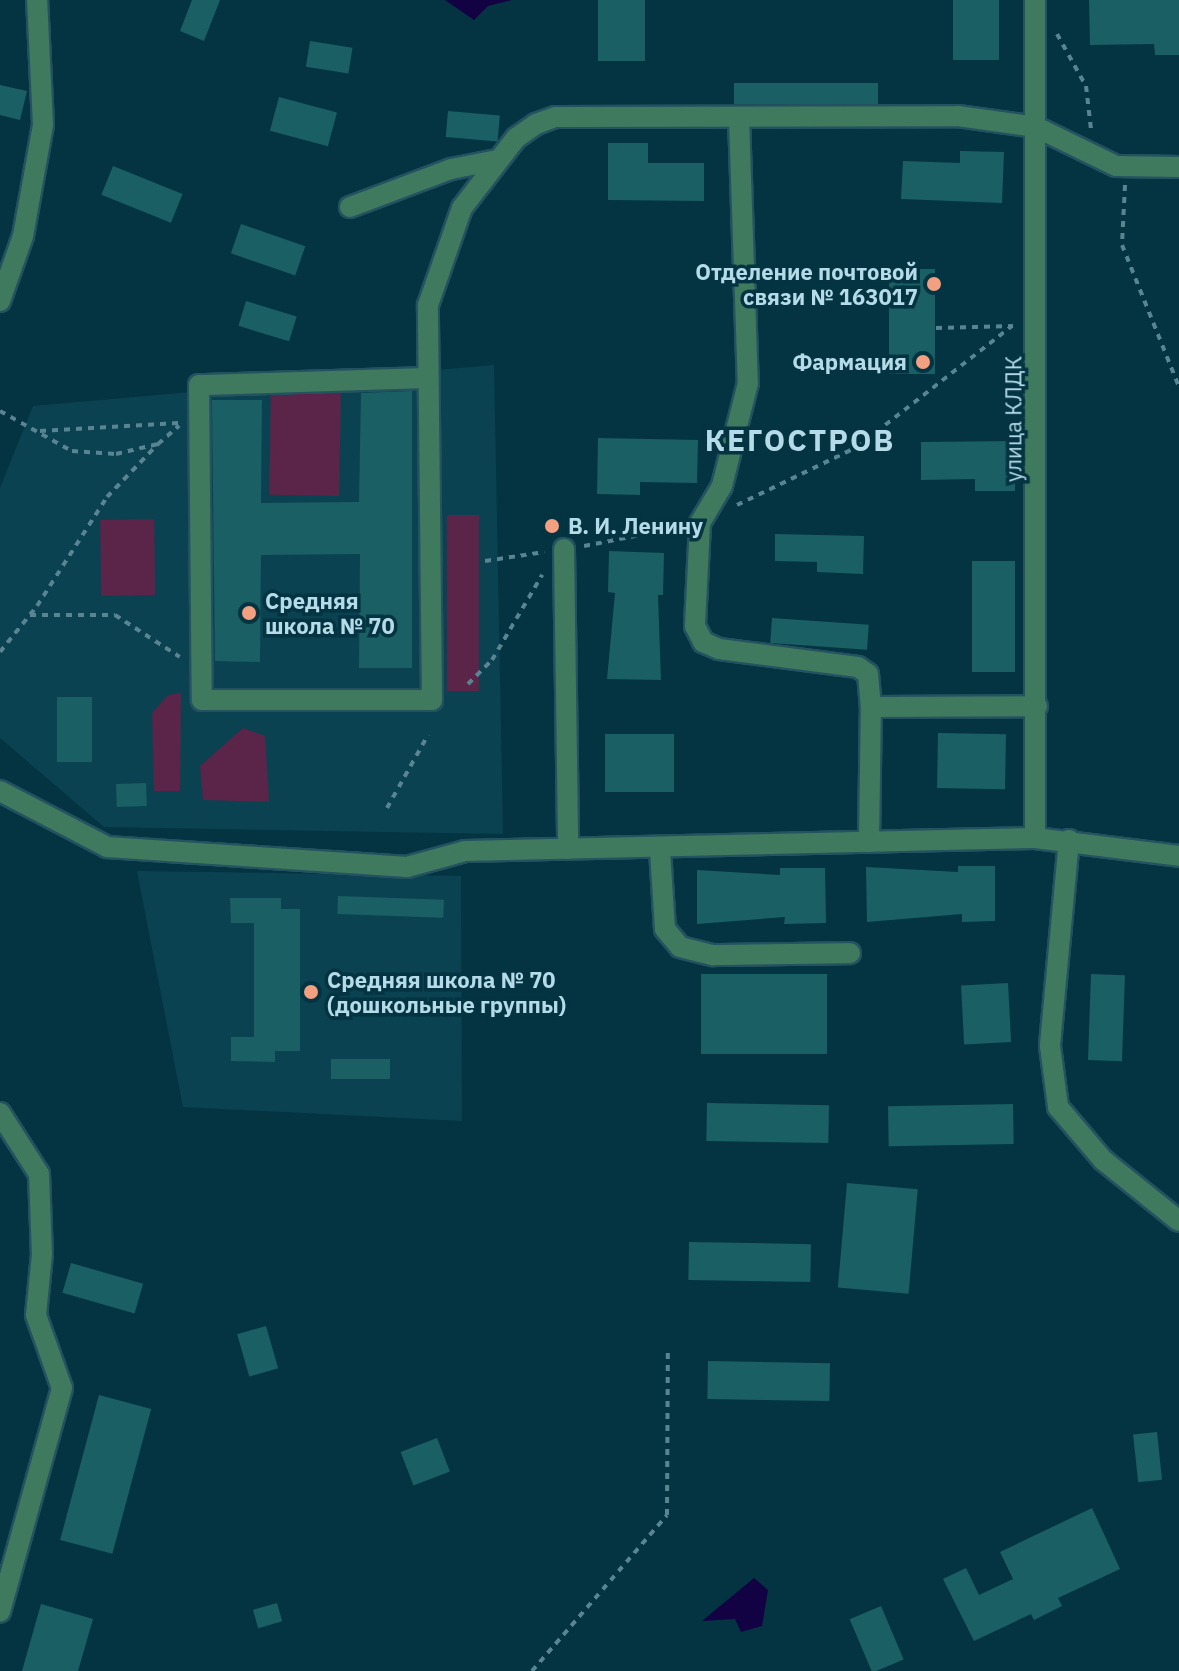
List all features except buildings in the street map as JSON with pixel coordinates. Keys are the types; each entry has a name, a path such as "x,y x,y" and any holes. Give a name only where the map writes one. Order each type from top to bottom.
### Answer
{"street":[{"path":"0,301 23,236 43,125 37,0"},
{"name":"улица КЛДК","path":"1035,0 1035,838"},
{"path":"425,378 199,385 202,700 432,700 425,378 428,305 462,208 497,160 536,124 555,117 958,116 1036,127 1094,155 1126,166 1179,167"},
{"path":"739,118 748,383 722,486 700,523 695,626 703,642 719,649 858,667 868,674 871,707 869,842"},
{"path":"350,207 451,169 497,160"},
{"path":"564,549 568,849"},
{"path":"871,707 1037,706"},
{"path":"0,791 107,847 407,867 465,851 660,850 1035,838 1179,856"},
{"path":"1069,840 1050,1046 1058,1107 1103,1160 1179,1221"},
{"path":"660,850 665,929 680,947 713,955 850,953"},
{"path":"0,1113 39,1174 42,1254 36,1315 62,1388 0,1612"}],"path":[{"path":"1052,25 1086,86 1094,155"},
{"path":"1126,166 1122,245 1179,387"},
{"path":"564,549 700,523 857,447 1012,326"},
{"path":"936,328 1037,326"},
{"path":"0,411 72,451 116,454 158,444"},
{"path":"0,652 30,615 107,497 182,423 37,432"},
{"path":"468,684 492,660 525,611 553,551 485,561"},
{"path":"30,615 115,615 163,642 202,678"},
{"path":"387,808 428,735"},
{"path":"532,1671 667,1515 668,1350"}],"shaded area":[{"path":"445,0 512,0 488,6 474,20"},
{"name":"Средняя школа № 70","path":"494,365 503,834 104,827 0,738 0,488 33,406"},
{"path":"271,385 341,386 339,496 269,495"},
{"path":"447,515 479,515 479,691 447,691"},
{"path":"154,519 155,595 101,596 100,520"},
{"path":"181,693 180,791 154,791 152,713 168,695"},
{"path":"243,728 265,736 269,802 203,800 200,766"},
{"name":"Средняя школа № 70 (дошкольные группы)","path":"137,871 461,876 462,1121 183,1107"},
{"path":"754,1578 768,1590 762,1626 741,1632 735,1619 702,1621"}],"place":[{"name":"Отделение почтовой связи № 163017","path":"934,284"},
{"name":"Фармация","path":"923,362"},
{"name":"В. И. Ленину","path":"552,526"},
{"name":"Средняя школа № 70","path":"249,613"},
{"name":"Средняя школа № 70 (дошкольные группы)","path":"311,992"}],"district":[{"name":"КЕГОСТРОВ","path":"800,440"}]}
